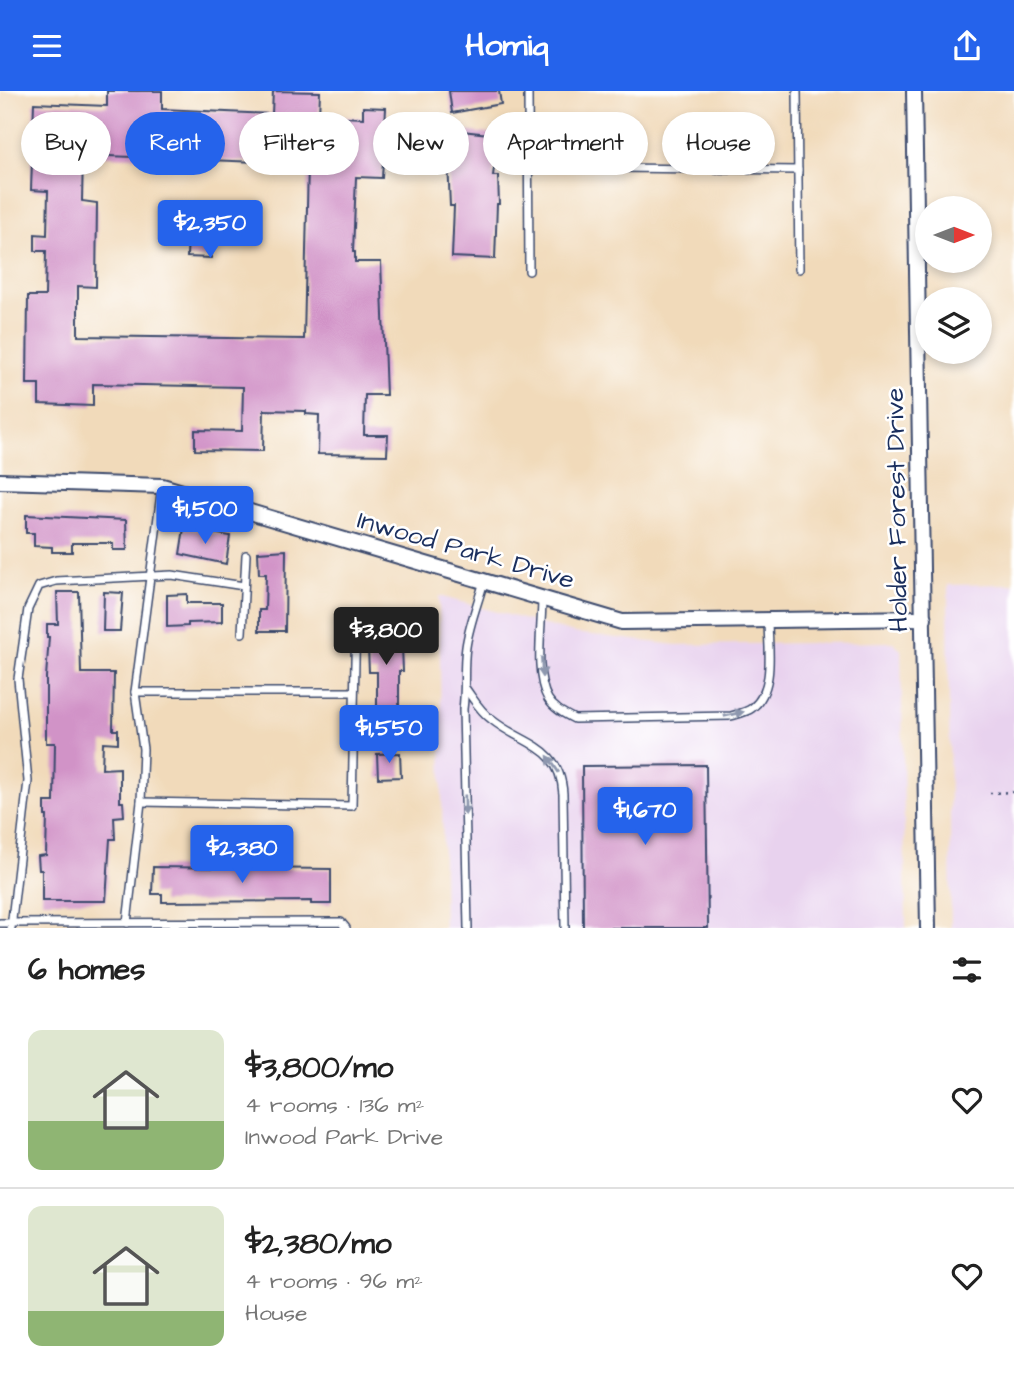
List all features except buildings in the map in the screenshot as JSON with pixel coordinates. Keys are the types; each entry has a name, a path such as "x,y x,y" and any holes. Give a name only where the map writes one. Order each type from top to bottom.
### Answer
{"street":[{"name":"Holder Forest Drive","path":"914,91 928,928"},
{"name":"Inwood Park Drive","path":"0,481 162,486 622,622 924,618"}],"lane":[{"path":"528,91 528,112"},
{"path":"797,91 799,269"},
{"path":"648,168 798,170"},
{"path":"528,175 529,271"},
{"path":"127,923 141,802 143,749 135,692 162,486"},
{"path":"242,633 246,555"},
{"path":"11,925 28,781 18,679 28,609 38,586 56,581 172,575 244,586"},
{"path":"468,928 463,709 466,645 484,581"},
{"path":"542,599 543,684 554,707 575,719 731,716 753,708 766,685 768,675 768,621"},
{"path":"141,802 352,806 356,614"},
{"path":"466,688 480,710 492,721 540,749 558,767 563,794 565,928"},
{"path":"135,692 353,692"},
{"path":"0,922 11,925 341,922 346,928"}],"path":[{"path":"990,793 1014,792"}],"shaded area":[{"path":"1014,584 1014,928 951,928 948,585"},
{"path":"439,596 574,633 676,645 893,642 901,650 906,928 444,928"}]}
